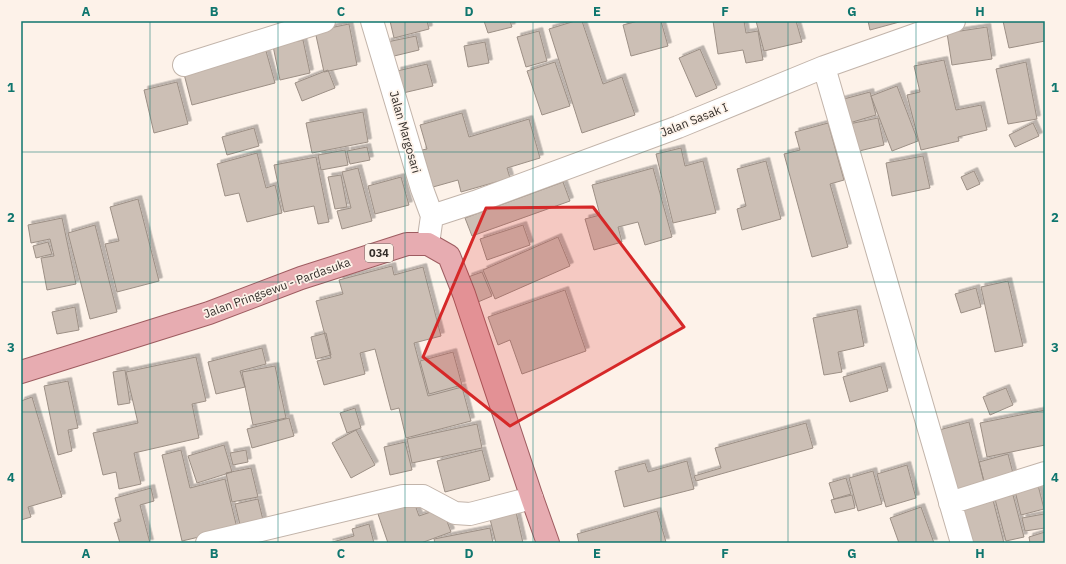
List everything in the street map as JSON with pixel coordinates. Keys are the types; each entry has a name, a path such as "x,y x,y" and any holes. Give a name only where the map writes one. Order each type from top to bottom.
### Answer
{"main road":[{"name":"Jalan Pringsewu - Pardasuka","path":"21,372 209,313 301,278 400,246 407,244 428,244 449,256 464,294 548,543"}],"street":[{"path":"184,65 324,21"},
{"name":"Jalan Margosari","path":"372,21 422,189 432,216 428,244"},
{"name":"Jalan Sasak I","path":"432,216 475,202 678,127 824,67 945,23"},
{"path":"824,67 962,543"},
{"path":"950,503 1045,473"},
{"path":"207,543 403,496 423,496 454,513 470,514 532,498"}],"highlighted area":[{"path":"593,207 684,327 510,426 423,357 486,208"}],"building":[{"path":"390,21 427,21 429,29 394,38"},
{"path":"484,21 510,21 512,27 488,33"},
{"path":"575,21 582,21 603,84 622,77 635,115 582,133 549,29"},
{"path":"638,21 661,21 668,46 631,56 623,25"},
{"path":"713,21 744,21 746,33 758,31 763,60 746,63 743,50 718,54"},
{"path":"756,21 796,21 802,42 764,51"},
{"path":"868,21 903,21 870,30"},
{"path":"1003,21 1045,21 1045,41 1009,48"},
{"path":"349,24 357,65 324,72 315,31"},
{"path":"987,27 992,59 952,65 947,33"},
{"path":"539,31 547,61 526,67 517,37"},
{"path":"416,36 419,50 390,57 387,42"},
{"path":"303,40 310,73 280,80 273,46"},
{"path":"485,42 489,63 468,67 464,46"},
{"path":"700,49 717,88 696,97 679,58"},
{"path":"266,51 275,83 192,105 184,74"},
{"path":"944,60 956,110 981,105 987,130 958,137 959,141 921,150 907,95 920,92 914,66"},
{"path":"555,62 570,106 542,115 527,71"},
{"path":"1026,62 1037,119 1008,124 996,69"},
{"path":"427,64 433,86 403,93 397,71"},
{"path":"328,70 335,88 302,101 295,83"},
{"path":"177,82 188,124 154,133 144,90"},
{"path":"897,86 918,141 892,151 871,96"},
{"path":"870,92 876,115 846,124 840,100"},
{"path":"363,112 368,142 312,153 306,123"},
{"path":"462,113 469,137 529,119 540,158 507,168 510,178 461,192 458,180 433,187 422,150 427,149 420,125"},
{"path":"878,118 884,145 855,152 849,124"},
{"path":"828,123 844,180 830,184 848,247 812,257 784,154 800,150 795,132"},
{"path":"1033,123 1039,136 1015,147 1009,135"},
{"path":"254,128 259,146 227,155 222,137"},
{"path":"367,147 370,160 350,164 347,151"},
{"path":"681,148 685,166 703,161 716,213 673,223 656,154"},
{"path":"345,150 348,165 321,170 318,155"},
{"path":"257,153 266,188 275,185 282,213 247,222 239,193 225,196 217,164"},
{"path":"923,156 930,188 892,196 886,163"},
{"path":"316,157 329,222 318,224 314,206 284,212 274,165"},
{"path":"766,161 781,219 742,230 737,209 746,206 737,169"},
{"path":"358,168 372,221 342,229 337,211 351,208 342,172"},
{"path":"653,168 672,237 645,245 638,222 618,227 622,242 594,250 585,219 600,215 592,185"},
{"path":"974,171 980,184 967,190 961,177"},
{"path":"341,175 347,207 335,209 328,177"},
{"path":"401,177 409,205 375,214 368,186"},
{"path":"563,182 570,201 472,236 465,218"},
{"path":"138,199 159,281 117,292 105,244 119,241 110,207"},
{"path":"62,218 76,284 47,290 41,258 54,256 50,239 31,243 28,225"},
{"path":"95,225 117,312 90,319 68,233"},
{"path":"523,225 530,245 487,260 480,239"},
{"path":"558,237 570,266 495,299 483,270"},
{"path":"48,242 52,254 36,258 33,246"},
{"path":"392,266 394,275 423,267 441,336 414,343 428,396 462,387 471,421 406,438 399,408 391,410 375,349 360,353 365,374 324,385 317,361 331,358 316,301 343,294 339,280"},
{"path":"482,272 492,296 478,302 468,277"},
{"path":"1008,281 1023,346 995,352 981,287"},
{"path":"976,288 981,307 961,313 955,294"},
{"path":"565,290 586,351 522,374 510,340 498,345 488,317"},
{"path":"75,307 79,330 57,334 52,312"},
{"path":"857,309 864,346 838,352 842,372 824,375 813,318"},
{"path":"326,333 331,355 316,359 311,337"},
{"path":"262,348 266,364 240,371 245,387 216,394 208,362"},
{"path":"453,352 462,385 429,394 420,361"},
{"path":"196,357 206,401 192,404 199,438 134,453 141,484 119,489 116,472 103,475 93,433 138,423 126,372"},
{"path":"275,366 286,418 253,425 242,372"},
{"path":"881,366 888,391 850,402 843,377"},
{"path":"125,370 130,403 118,405 113,372"},
{"path":"68,381 78,428 68,430 72,451 58,455 44,386"},
{"path":"1006,388 1013,405 990,415 983,397"},
{"path":"32,397 62,497 28,507 31,517 21,520 21,401"},
{"path":"355,408 361,428 347,433 340,413"},
{"path":"1045,410 1045,445 987,457 980,423"},
{"path":"289,418 294,436 252,448 247,429"},
{"path":"969,422 986,490 956,497 939,430"},
{"path":"806,423 813,448 696,481 694,476 721,468 715,448"},
{"path":"477,424 482,448 412,463 407,439"},
{"path":"356,430 375,465 351,478 332,443"},
{"path":"405,442 412,470 390,475 384,447"},
{"path":"224,445 232,472 197,483 188,456"},
{"path":"181,450 190,488 225,479 237,528 182,541 162,455"},
{"path":"246,450 248,462 233,465 230,453"},
{"path":"482,450 490,480 445,492 437,461"},
{"path":"1008,454 1014,477 985,485 979,462"},
{"path":"687,461 694,489 624,507 615,471 645,463 648,472"},
{"path":"907,465 916,498 886,507 877,474"},
{"path":"251,468 258,497 232,502 226,473"},
{"path":"873,471 882,504 858,511 849,478"},
{"path":"846,478 851,494 834,499 829,483"},
{"path":"1038,485 1044,509 1021,515 1015,491"},
{"path":"151,488 154,501 140,505 150,543 120,543 114,523 121,521 115,498"},
{"path":"852,495 855,508 835,513 831,500"},
{"path":"1013,495 1024,537 1006,541 995,499"},
{"path":"992,496 1004,543 966,543 956,506"},
{"path":"258,499 264,524 241,529 235,504"},
{"path":"414,502 419,516 442,508 451,532 421,543 388,543 378,514"},
{"path":"921,507 934,543 899,543 890,518"},
{"path":"657,511 666,542 579,543 577,534"},
{"path":"516,512 523,543 496,543 490,519"},
{"path":"1044,514 1045,528 1025,531 1022,518"},
{"path":"369,524 374,543 329,543 354,536 352,529"},
{"path":"490,528 493,543 435,543 434,539"},
{"path":"1045,532 1045,543 1030,543 1029,537"}]}
